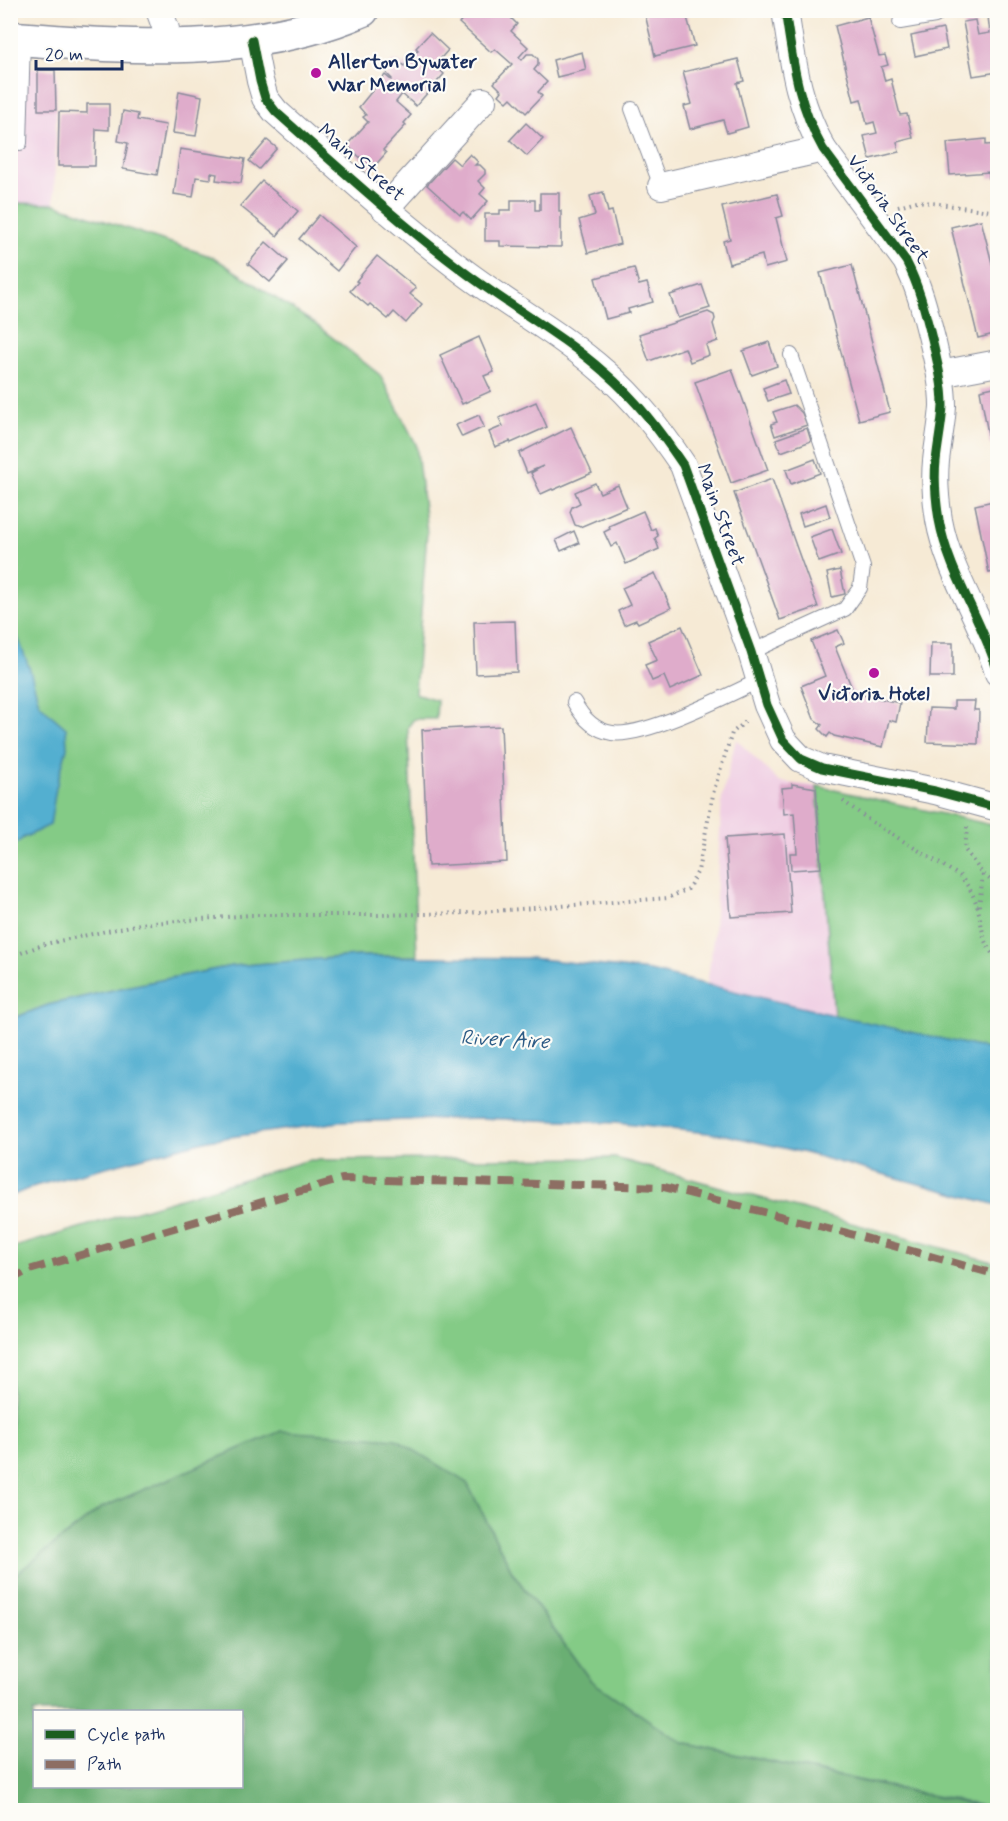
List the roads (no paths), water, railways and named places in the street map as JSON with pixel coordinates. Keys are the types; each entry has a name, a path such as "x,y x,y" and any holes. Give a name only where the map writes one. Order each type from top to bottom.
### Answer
{"street":[{"path":"159,10 166,29 165,46"},
{"path":"17,39 165,46 207,45 252,40 306,29 362,10"},
{"name":"Victoria Street","path":"785,10 801,100 814,134 906,261 922,298 940,374 943,410 935,481 939,519 951,565 989,647 998,673"},
{"name":"Main Street","path":"252,40 265,98 276,112 385,209 465,272 604,371 647,415 683,465 751,652 766,705 783,740 801,759 822,768 934,791 998,808"},
{"path":"385,209 483,101"},
{"path":"661,186 823,149"},
{"path":"940,374 998,363"}],"lane":[{"path":"900,22 935,16 934,10"},
{"path":"17,39 20,143"},
{"path":"632,109 661,186"},
{"path":"751,652 845,609 860,588 863,567 791,355"},
{"path":"574,702 582,716 595,727 610,733 626,734 653,726 713,702 760,680"}],"water":[{"path":"13,629 30,670 39,703 66,728 67,748 56,788 50,825 23,838 11,848 10,631"},
{"name":"River Aire","path":"358,956 531,958 650,971 997,1051 997,1205 805,1153 726,1135 615,1123 478,1118 340,1122 208,1140 35,1186 11,1196 11,1019 48,1005 232,966"}],"place":[{"name":"Allerton Bywater War Memorial","path":"316,73"},
{"name":"Victoria Hotel","path":"874,673"}]}
